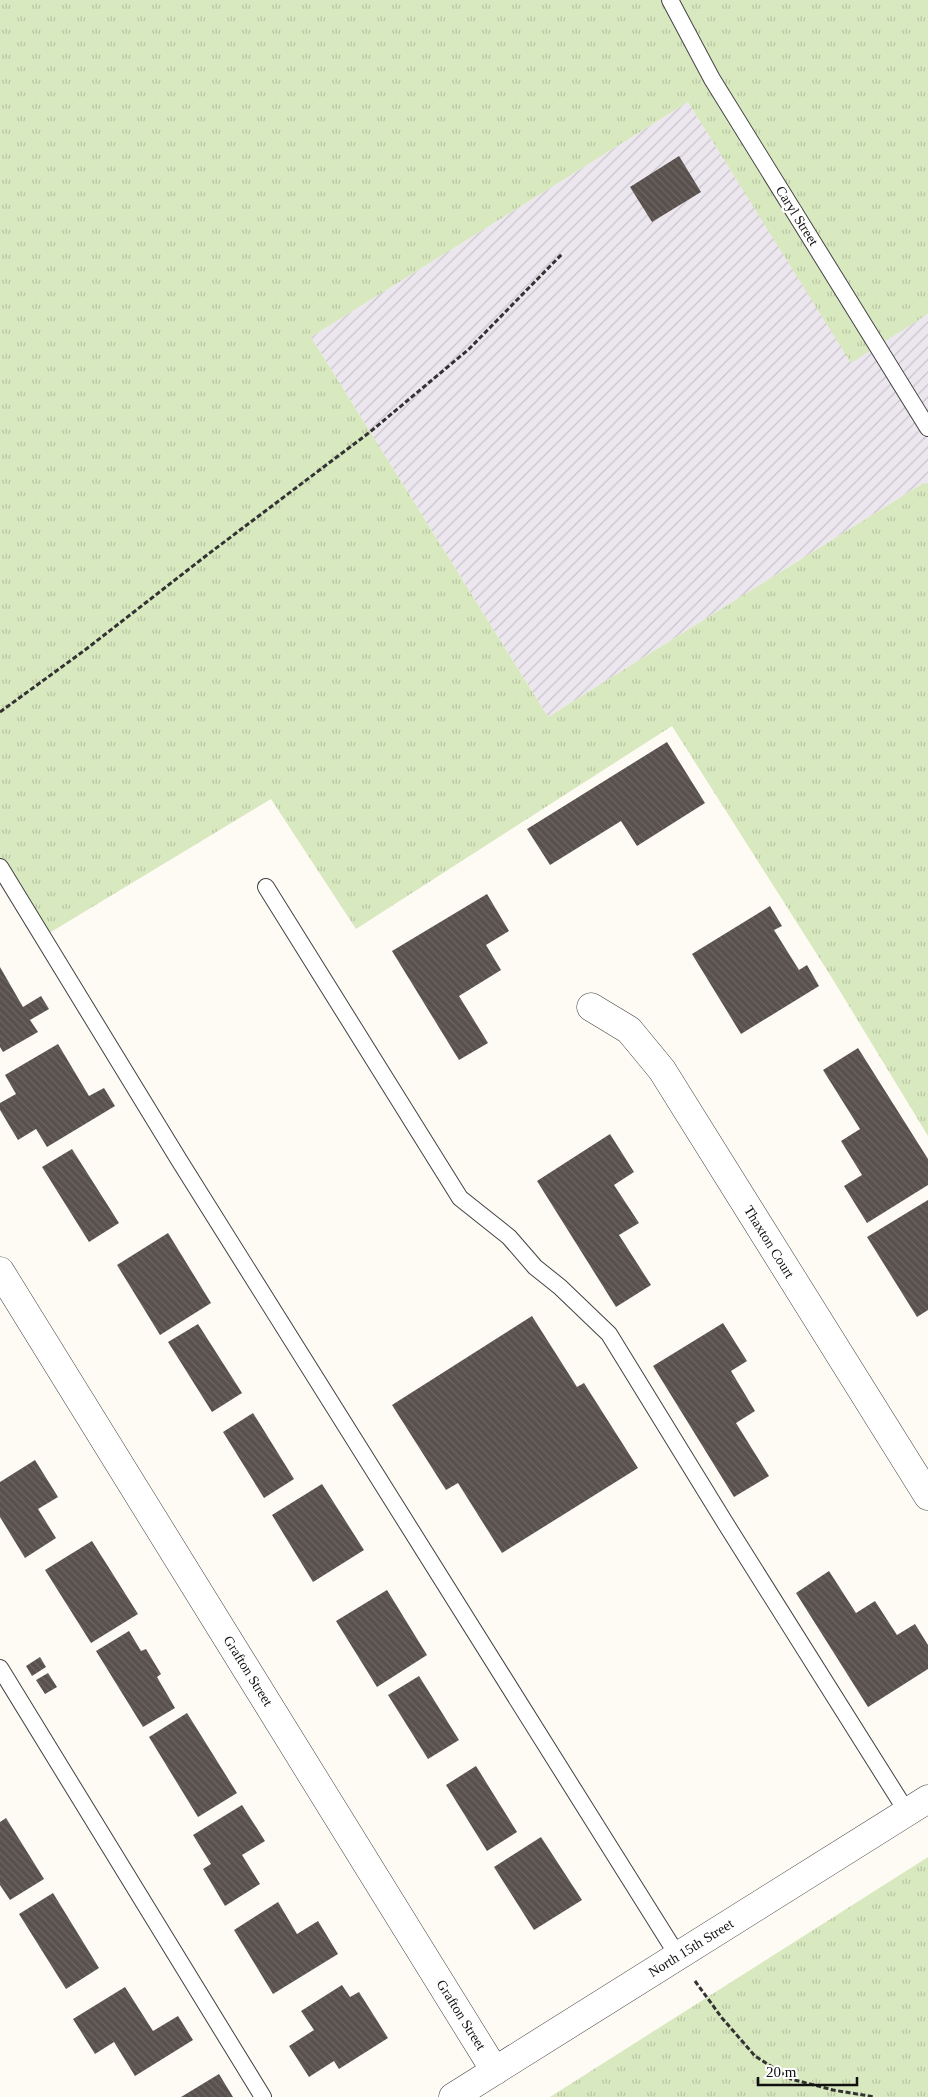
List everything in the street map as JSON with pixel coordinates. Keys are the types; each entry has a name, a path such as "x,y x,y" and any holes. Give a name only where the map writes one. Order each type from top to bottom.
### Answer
{"street":[{"name":"Thaxton Court","path":"591,1007 630,1030 662,1070 928,1496"},
{"name":"Grafton Street","path":"0,1271 495,2071"},
{"name":"North 15th Street","path":"453,2097 917,1805"}],"lane":[{"name":"Caryl Street","path":"670,0 712,79 928,428"},
{"path":"0,867 182,1164 678,1956"},
{"path":"266,886 460,1198 509,1238 535,1268 560,1287 609,1334 726,1526 917,1805"},
{"path":"0,1668 263,2097"}],"path":[{"path":"0,712 86,650 207,555 370,432 470,348 562,254"},
{"path":"678,1956 722,2018 755,2056 791,2079 833,2090 875,2097"}],"shaded area":[{"path":"688,102 851,362 928,314 928,486 925,482 548,717 311,337"}],"green space":[{"path":"0,0 928,0 928,314 851,363 688,102 311,337 548,717 925,482 928,486 928,1136 832,978 672,726 356,929 271,799 36,941 0,884"},
{"path":"928,1857 928,2097 550,2097"}],"building":[{"path":"679,156 701,192 652,222 630,187"},
{"path":"667,742 705,803 637,846 621,821 550,865 527,829"},
{"path":"487,894 509,931 486,945 501,970 459,996 488,1043 459,1060 392,951"},
{"path":"770,906 782,926 774,930 799,970 807,965 819,986 741,1034 692,954"},
{"path":"0,967 23,1007 41,996 49,1009 30,1020 38,1032 3,1052 0,1047"},
{"path":"58,1044 89,1096 104,1088 115,1106 47,1147 36,1129 18,1140 0,1110 0,1103 16,1094 5,1075"},
{"path":"858,1048 928,1159 928,1185 867,1223 844,1186 862,1175 841,1141 860,1129 823,1070"},
{"path":"610,1134 634,1172 614,1185 639,1223 619,1235 651,1285 616,1307 537,1181"},
{"path":"72,1149 119,1223 89,1242 42,1167"},
{"path":"928,1200 928,1310 917,1317 867,1237"},
{"path":"168,1233 211,1303 160,1335 117,1265"},
{"path":"532,1316 577,1387 584,1383 638,1468 502,1553 458,1483 446,1490 392,1405"},
{"path":"723,1323 747,1361 731,1371 755,1411 736,1423 769,1476 734,1497 653,1366"},
{"path":"198,1324 242,1393 212,1412 168,1342"},
{"path":"253,1413 294,1479 264,1498 223,1432"},
{"path":"35,1460 58,1497 38,1509 56,1538 25,1558 0,1517 0,1482"},
{"path":"322,1484 364,1550 313,1582 272,1515"},
{"path":"92,1541 138,1614 91,1643 45,1570"},
{"path":"829,1571 856,1613 875,1601 897,1635 915,1624 928,1645 928,1669 868,1707 796,1593"},
{"path":"387,1590 427,1655 377,1687 336,1621"},
{"path":"129,1631 141,1651 146,1649 161,1674 157,1677 175,1708 143,1727 96,1651"},
{"path":"40,1657 46,1667 32,1676 26,1666"},
{"path":"48,1673 57,1687 45,1694 36,1680"},
{"path":"419,1676 459,1740 428,1759 388,1695"},
{"path":"187,1713 237,1793 198,1817 149,1737"},
{"path":"476,1766 517,1832 487,1851 446,1785"},
{"path":"242,1805 265,1841 242,1855 260,1884 225,1906 203,1869 211,1864 193,1835"},
{"path":"6,1818 44,1879 10,1900 0,1885 0,1822"},
{"path":"541,1837 582,1900 534,1930 494,1867"},
{"path":"53,1893 99,1968 66,1989 19,1914"},
{"path":"278,1902 297,1934 318,1921 338,1954 273,1994 234,1930"},
{"path":"342,1985 350,1997 359,1992 388,2038 339,2069 334,2061 309,2077 289,2046 314,2030 301,2011"},
{"path":"125,1987 153,2031 178,2016 193,2040 135,2076 114,2042 95,2054 73,2019"},
{"path":"219,2074 233,2097 181,2097"}]}
